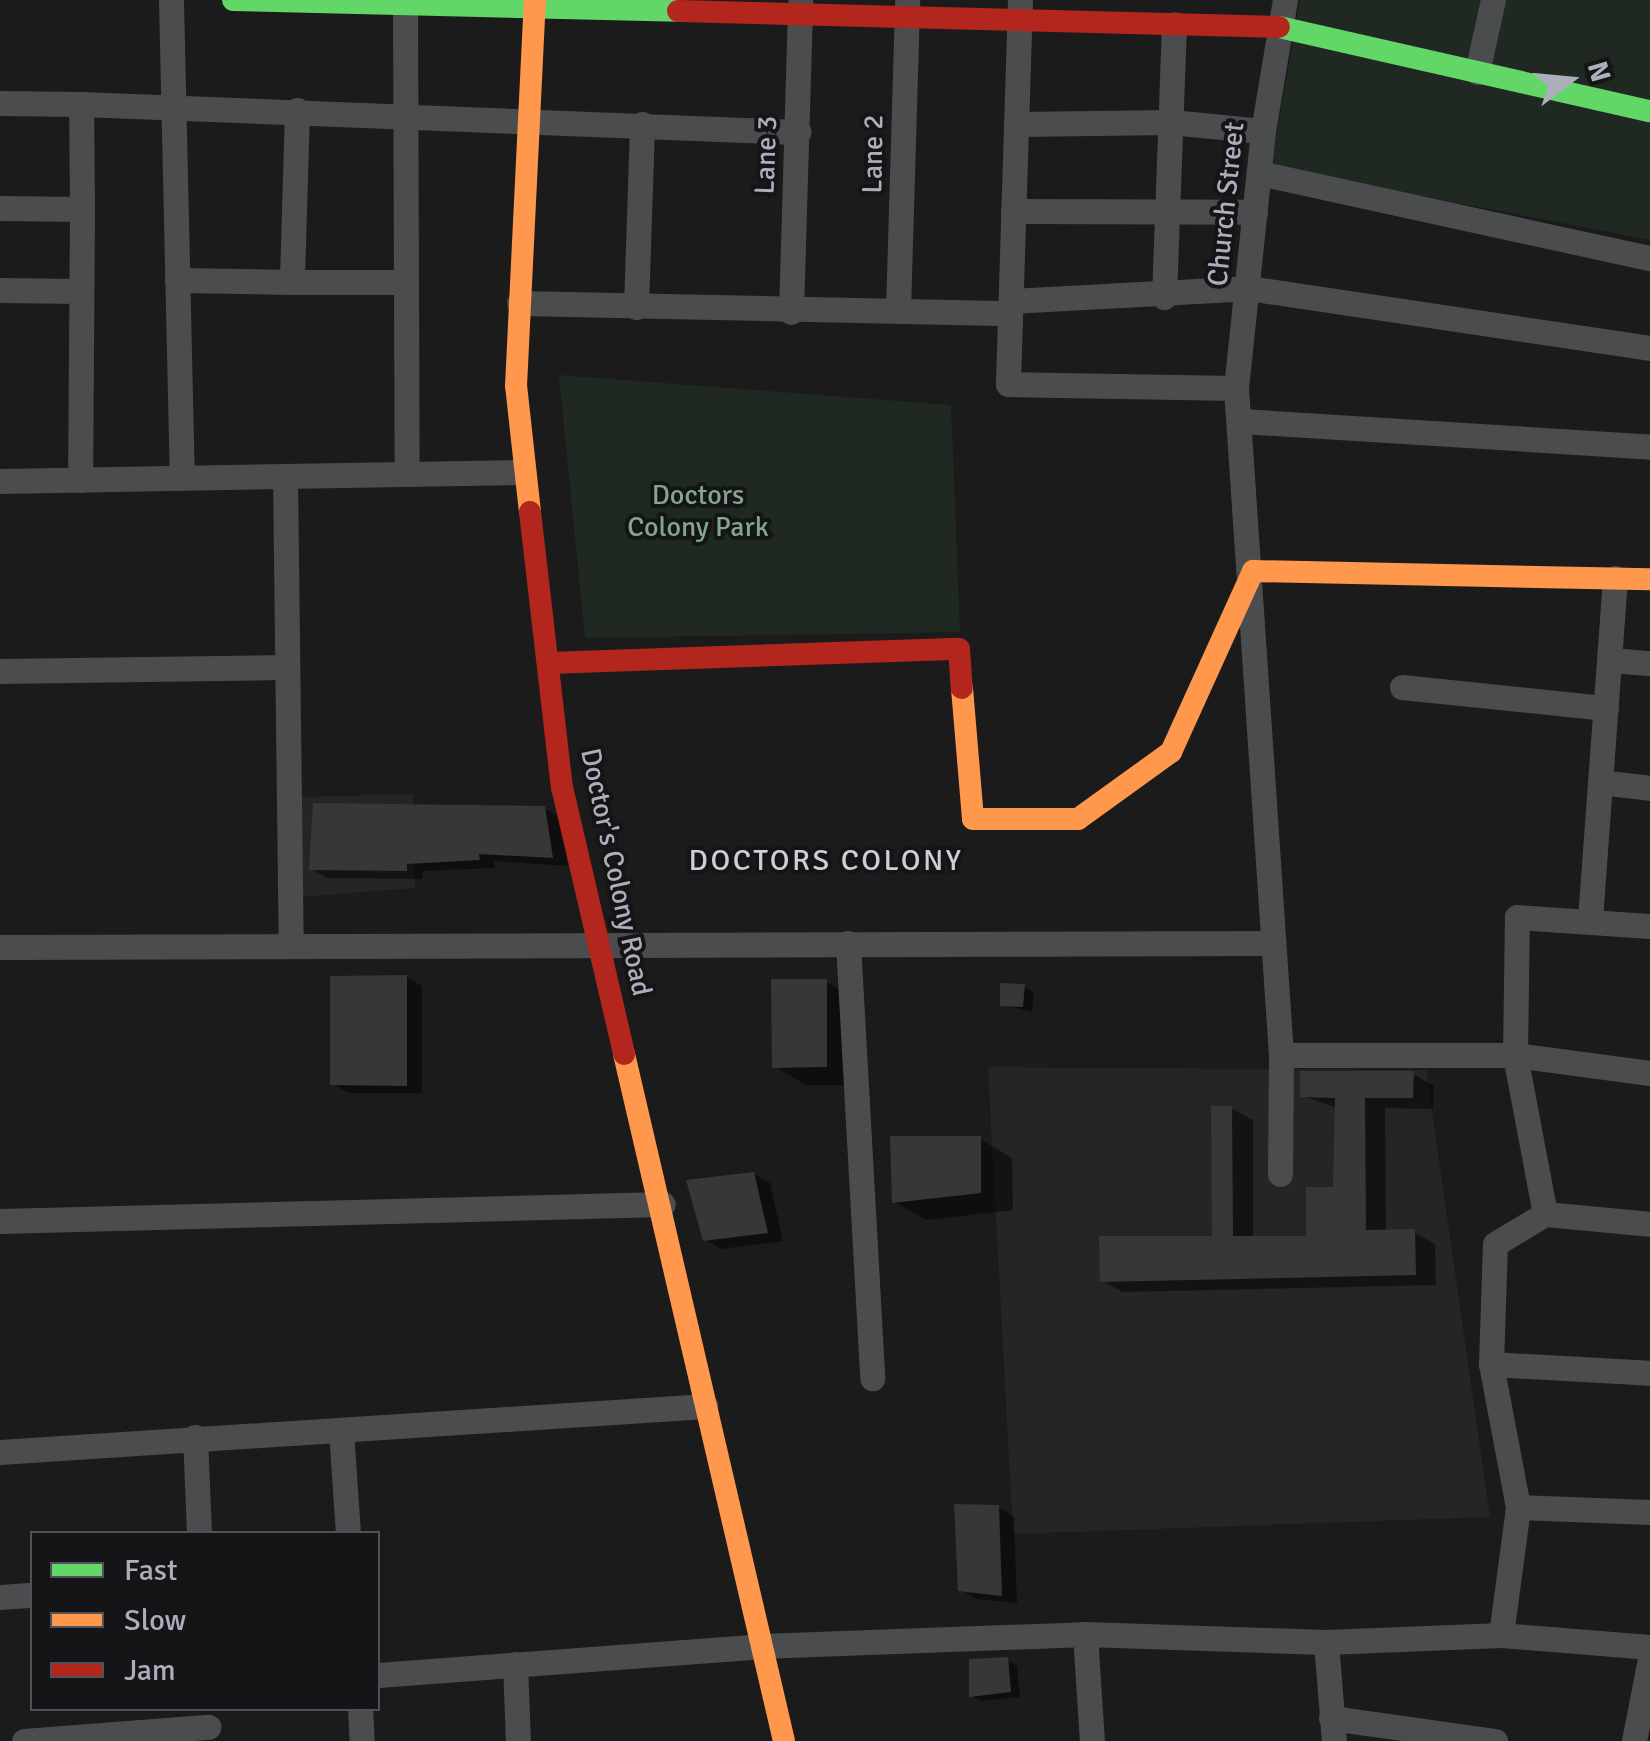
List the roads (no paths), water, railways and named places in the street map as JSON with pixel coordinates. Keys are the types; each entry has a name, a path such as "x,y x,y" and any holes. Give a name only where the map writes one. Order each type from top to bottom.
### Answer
{"street":[{"path":"171,0 182,478"},
{"path":"234,0 1020,10 1174,24 1280,27 1650,110"},
{"name":"Church Street","path":"1280,1174 1281,1055 1253,571 1236,388 1263,130 1285,0"},
{"path":"1477,72 1493,0"},
{"path":"405,2 406,474"},
{"name":"Doctor's Colony Road","path":"535,4 526,118 516,386 562,787 663,1204 784,1741"},
{"name":"Lane 3","path":"791,312 800,7"},
{"name":"Lane 2","path":"898,310 906,9"},
{"path":"1020,10 1008,384 1236,388"},
{"path":"1164,297 1174,24"},
{"path":"0,103 526,118 798,132"},
{"path":"80,480 81,104"},
{"path":"292,282 297,110"},
{"path":"1016,124 1171,122 1263,130"},
{"path":"636,306 642,124"},
{"path":"1259,174 1650,258"},
{"path":"0,208 82,210"},
{"path":"1014,211 1255,212"},
{"path":"177,280 404,282"},
{"path":"519,303 791,312 898,310 1011,307 1248,288 1650,348"},
{"path":"0,290 81,291"},
{"path":"1242,422 1650,446"},
{"path":"0,482 524,472"},
{"path":"285,476 291,945"},
{"path":"548,663 960,649 973,819 1078,819 1172,752 1253,571 1650,579"},
{"path":"1590,919 1612,660 1615,578"},
{"path":"1612,660 1650,663"},
{"path":"0,671 285,667"},
{"path":"1402,687 1606,708"},
{"path":"1600,782 1650,788"},
{"path":"1545,1214 1515,1056 1516,917 1650,926"},
{"path":"848,943 872,1378"},
{"path":"0,947 1274,943"},
{"path":"1281,1055 1515,1056 1650,1073"},
{"path":"0,1221 663,1204"},
{"path":"1501,1635 1518,1506 1491,1364 1495,1244 1545,1214 1650,1224"},
{"path":"1491,1364 1650,1373"},
{"path":"0,1452 195,1436 706,1406"},
{"path":"341,1430 348,1531"},
{"path":"195,1436 199,1531"},
{"path":"1518,1506 1650,1512"},
{"path":"0,1597 30,1596"},
{"path":"1084,1634 1092,1741"},
{"path":"380,1675 761,1646 1084,1634 1326,1642 1501,1635 1650,1647"},
{"path":"1326,1642 1332,1730 1495,1741"},
{"path":"1634,1741 1650,1659"},
{"path":"515,1664 518,1741"},
{"path":"360,1711 362,1741"},
{"path":"24,1741 208,1725"}],"district":[{"name":"DOCTORS COLONY","path":"826,861"}],"park label":[{"name":"Doctors Colony Park","path":"698,511"}]}
